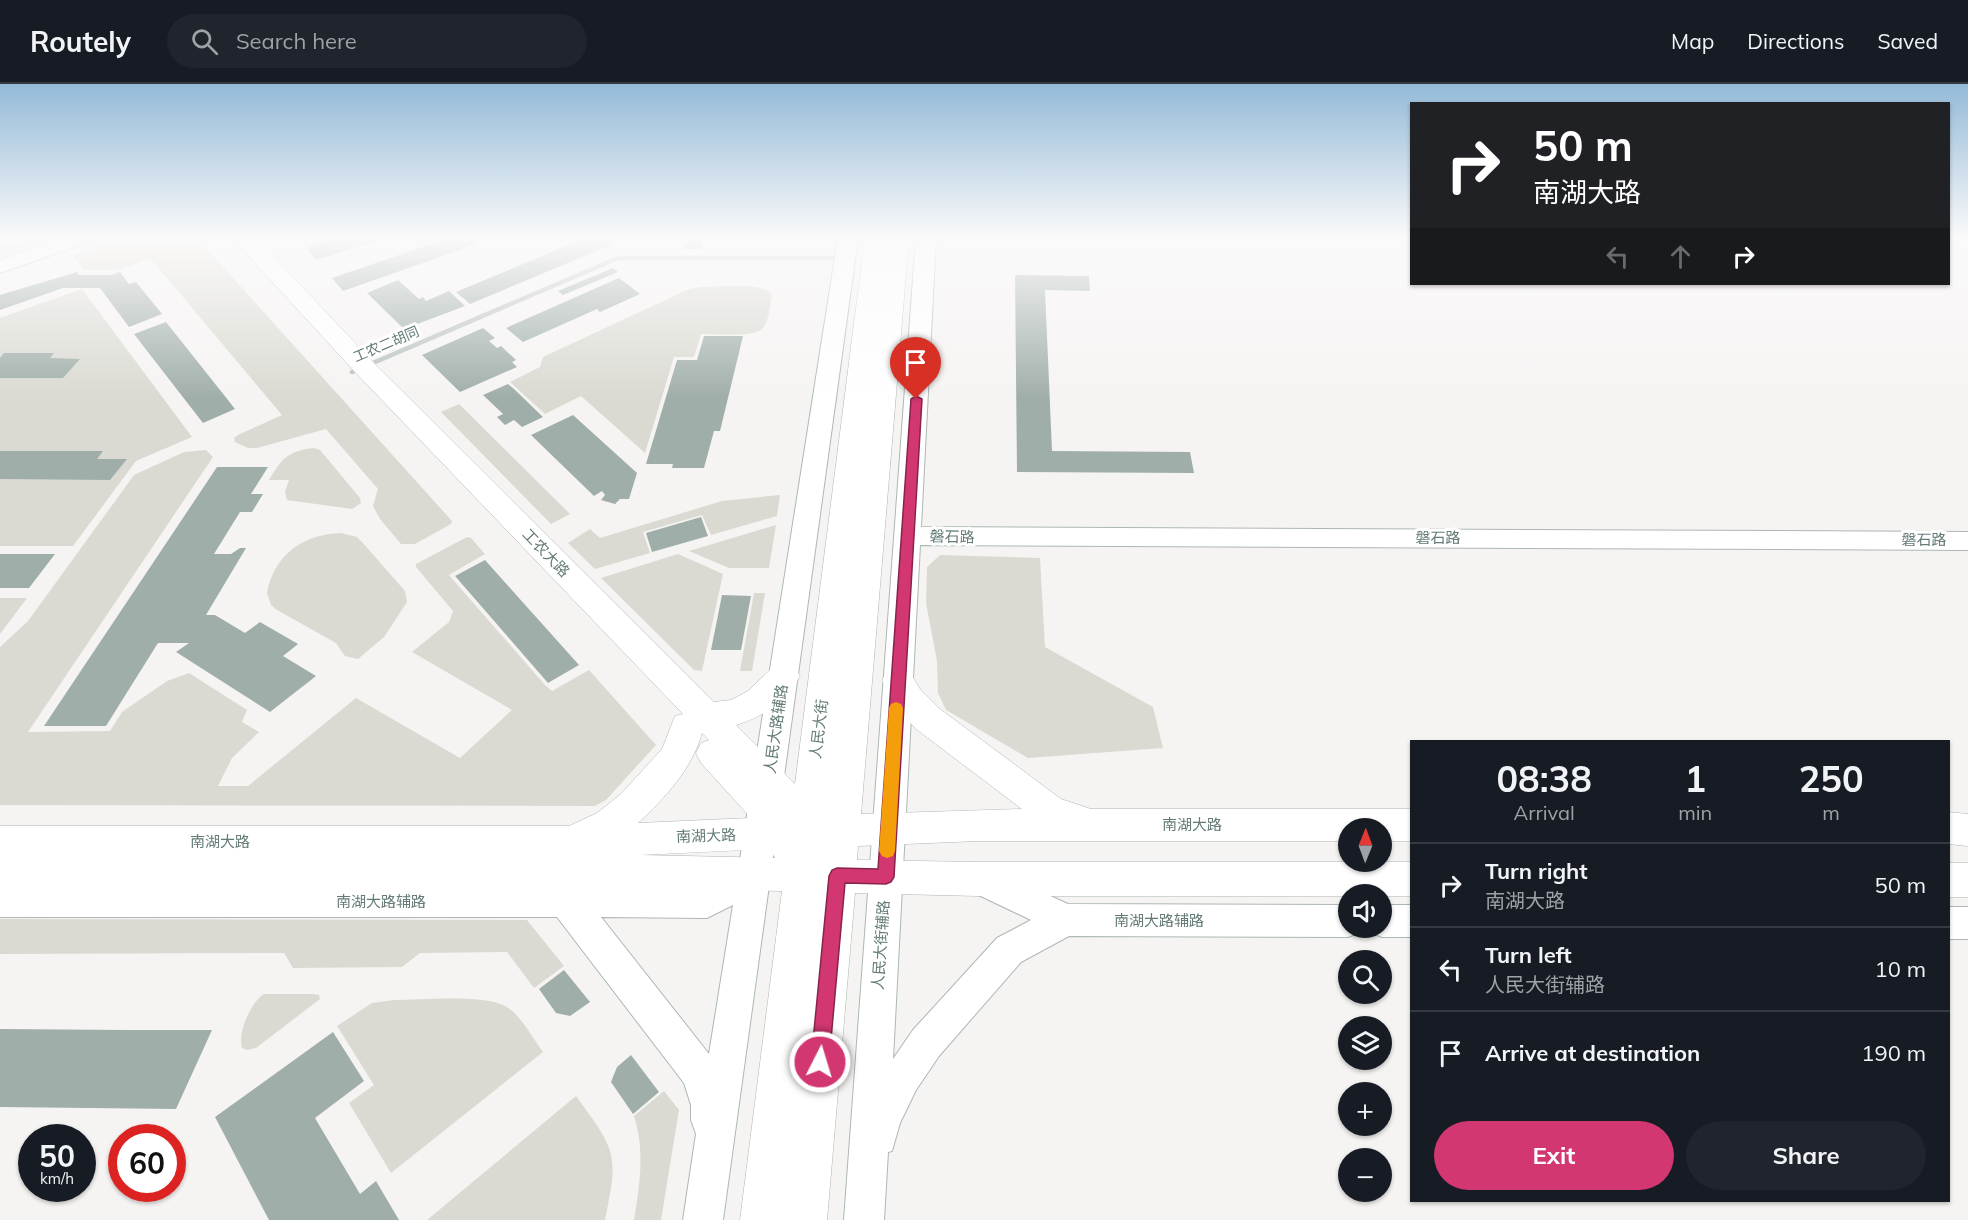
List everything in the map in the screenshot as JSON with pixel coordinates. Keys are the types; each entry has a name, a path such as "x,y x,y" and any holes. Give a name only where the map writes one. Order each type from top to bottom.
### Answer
{"main road":[{"name":"工农大路","path":"278,291 358,370 793,821"},
{"name":"工农大路","path":"289,291 358,370"},
{"name":"人民大路辅路","path":"703,1220 754,874 793,821 784,676 841,291"},
{"name":"人民大街","path":"762,1220 802,875 793,821 868,291"},
{"name":"人民大街","path":"805,1220 837,876 793,821 888,291"},
{"name":"人民大街辅路","path":"865,1203 923,291"},
{"name":"磐石路","path":"907,536 1968,541"},
{"path":"557,842 591,834 625,814 674,759 696,721 729,715 749,706 776,688 784,676"},
{"path":"898,680 908,698 928,719 1049,810 1071,819 1102,825"},
{"path":"1950,818 1968,813"},
{"name":"南湖大路","path":"0,842 557,842 793,821 889,828 978,825 1410,825"},
{"path":"1950,828 1968,830"},
{"name":"南湖大路","path":"0,870 551,869 978,879 1410,879"},
{"name":"南湖大路辅路","path":"0,901 707,902 754,874"},
{"name":"南湖大路辅路","path":"978,879 1066,920 1338,921"},
{"path":"1950,880 1968,880"},
{"path":"560,902 571,907 581,919 700,1073 710,1105 711,1171"},
{"path":"865,1203 882,1120 903,1077 926,1043 1009,950 1066,920"},
{"path":"1392,921 1410,921"},
{"path":"1950,923 1968,923"}],"street":[{"name":"工农二胡同","path":"358,370 541,291"}],"shaded area":[{"path":"76,291 83,291 192,437 136,461 73,546 0,546 0,318"},
{"path":"178,291 245,291 452,521 451,524 415,544 401,544 380,519 373,506 378,489 326,429 257,448 248,448 235,442 234,438 238,435 282,415"},
{"path":"685,291 767,291 772,295 767,322 759,331 734,335 701,334 694,357 674,357 645,453 581,396 545,414 510,382 540,367 543,357"},
{"path":"459,404 570,514 551,524 441,412"},
{"path":"314,448 320,450 360,498 361,503 352,509 287,500 285,492 289,480 269,480 287,457 298,451"},
{"path":"206,450 213,457 28,732 110,731 122,712 167,681 189,673 247,710 242,722 259,732 232,758 218,786 248,786 356,698 460,758 512,710 412,652 449,622 453,611 416,567 416,564 467,537 471,538 485,554 449,575 545,685 552,691 589,670 656,745 606,800 595,806 0,805 0,647 28,621 134,475 184,452"},
{"path":"780,495 777,516 711,535 702,515 643,532 650,553 595,569 568,543 590,529 600,538 722,501"},
{"path":"776,525 769,568 729,568 689,551"},
{"path":"341,533 357,537 362,542 405,591 407,602 384,637 358,659 345,656 336,643 277,610 271,605 267,593 276,568 292,549 314,537"},
{"path":"678,554 723,574 702,671 694,670 601,578"},
{"path":"940,555 1040,558 1045,647 1153,707 1163,748 1028,758 946,710 938,693 937,661 926,603 927,567"},
{"path":"754,593 765,593 752,671 740,671"},
{"path":"0,598 27,598 0,634"},
{"path":"0,919 527,920 564,966 534,988 507,952 420,953 402,967 293,968 284,953 0,954"},
{"path":"264,994 314,994 319,995 320,999 256,1048 247,1050 242,1048 241,1042 243,1026 254,1004"},
{"path":"468,999 495,1002 505,1006 516,1015 543,1052 391,1173 349,1103 374,1085 337,1026 372,1003 394,1000"},
{"path":"664,1091 679,1110 661,1220 634,1220 640,1181 640,1155 634,1116"},
{"path":"576,1096 599,1129 611,1153 612,1180 605,1220 427,1220"}],"building":[{"path":"13,291 54,291 0,310 0,295"},
{"path":"102,291 143,291 162,314 129,327"},
{"path":"410,291 419,299 423,297 426,301 449,291 465,306 404,329 367,293"},
{"path":"458,291 501,291 470,304 456,292"},
{"path":"558,291 573,291 563,295"},
{"path":"590,291 636,291 640,294 600,312 597,309 523,342 506,328"},
{"path":"1015,291 1045,291 1052,451 1190,452 1194,473 1017,472"},
{"path":"166,322 235,409 203,423 134,334"},
{"path":"483,328 495,338 489,341 497,348 501,346 516,360 512,362 517,367 460,392 422,355"},
{"path":"704,336 743,336 720,431 714,431 704,468 672,468 673,464 646,464 677,360 697,360"},
{"path":"4,353 54,353 50,358 80,359 63,378 0,378 0,358"},
{"path":"508,384 543,417 522,427 514,420 505,425 497,417 503,414 483,395"},
{"path":"573,415 637,473 629,499 620,499 615,504 601,500 605,495 602,491 594,496 531,435"},
{"path":"0,451 103,451 97,459 127,459 110,480 0,479"},
{"path":"217,467 268,467 251,494 263,494 252,512 240,512 214,554 231,554 240,548 246,548 206,615 215,615 245,633 260,622 298,644 283,656 316,676 270,712 176,652 189,643 158,643 106,726 44,726"},
{"path":"701,517 708,536 652,552 646,533"},
{"path":"0,554 55,554 29,588 0,588"},
{"path":"485,560 579,665 548,683 455,576"},
{"path":"722,595 751,596 741,650 711,650"},
{"path":"564,970 590,1002 570,1016 556,1013 539,989"},
{"path":"0,1029 212,1030 176,1109 0,1107"},
{"path":"333,1032 364,1081 315,1118 360,1194 376,1181 399,1220 269,1220 215,1117"},
{"path":"631,1055 659,1092 633,1114 611,1082 617,1067"}],"slow traffic":[{"path":"887,851 896,708"}],"route":[{"path":"820,1062 837,876 886,877 916,399"}]}
